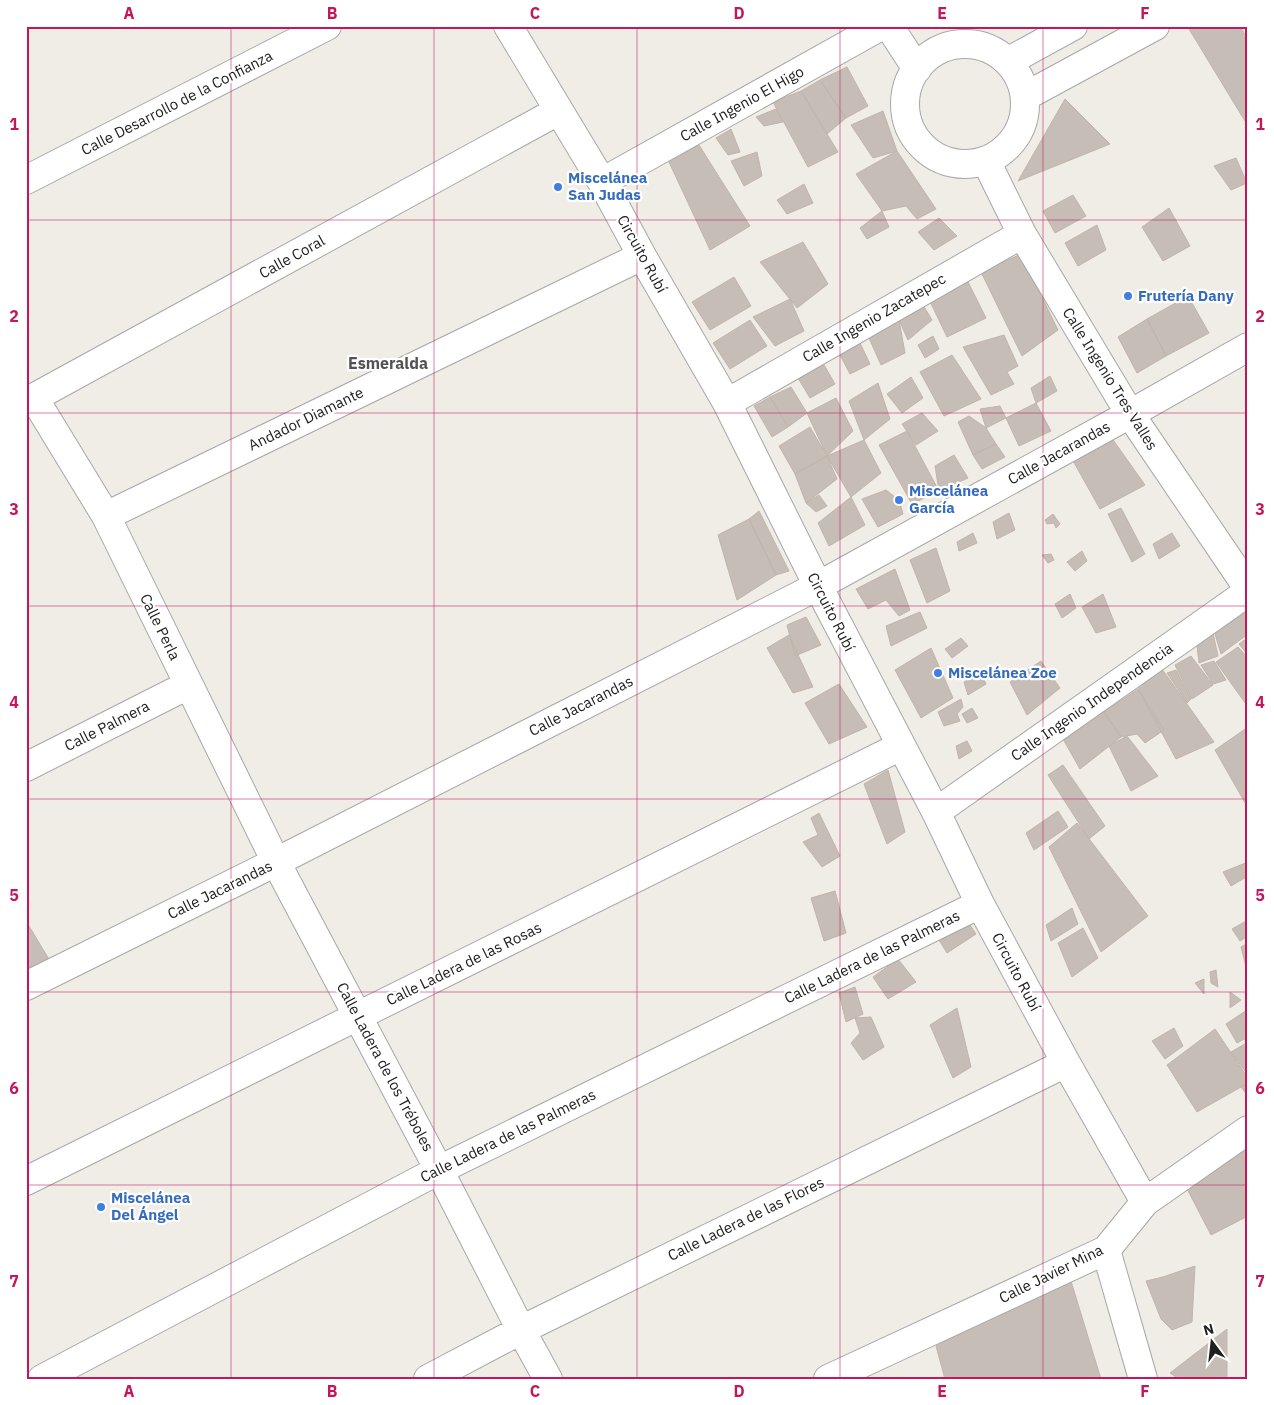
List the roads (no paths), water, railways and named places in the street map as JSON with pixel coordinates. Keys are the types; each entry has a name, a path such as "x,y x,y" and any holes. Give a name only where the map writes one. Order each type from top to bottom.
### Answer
{"street":[{"name":"Calle Desarrollo de la Confianza","path":"26,180 327,26"},
{"name":"Circuito Rubí","path":"508,26 602,182 642,256 727,402 818,586 936,812 980,904 1066,1063 1145,1202"},
{"name":"Calle Ingenio El Higo","path":"602,182 881,26"},
{"path":"889,26 917,69"},
{"path":"1009,61 1073,26"},
{"path":"1026,96 1155,26"},
{"path":"961,44 987,48 1009,61 1026,96 1023,123 1009,147 986,161 960,165 936,157 917,140 906,117 906,92 917,69 936,52 961,44"},
{"name":"Calle Coral","path":"30,400 558,110"},
{"name":"Calle Ingenio Tres Valles","path":"986,161 1022,234 1130,414 1248,588"},
{"name":"Calle Ingenio Zacatepec","path":"727,402 1022,234"},
{"name":"Andador Diamante","path":"106,516 642,256"},
{"name":"Calle Jacarandas","path":"26,986 276,862 818,586 1248,347"},
{"name":"Calle Perla","path":"30,400 106,516 276,862"},
{"name":"Calle Ingenio Independencia","path":"936,812 1248,592"},
{"name":"Calle Palmera","path":"26,767 188,685"},
{"name":"Calle Ladera de las Rosas","path":"26,1182 901,746"},
{"name":"Calle Ladera de los Tréboles","path":"276,862 548,1379"},
{"name":"Calle Ladera de las Palmeras","path":"42,1379 439,1170 980,904"},
{"name":"Calle Ladera de las Flores","path":"428,1379 521,1330 1066,1063"},
{"name":"Calle Javier Mina","path":"828,1379 1106,1250 1145,1202 1248,1130"},
{"path":"1106,1250 1143,1379"}],"place":[{"name":"Miscelánea San Judas","path":"558,187"},
{"name":"Frutería Dany","path":"1128,296"},
{"name":"Miscelánea García","path":"899,500"},
{"name":"Miscelánea Zoe","path":"938,673"},
{"name":"Miscelánea Del Ángel","path":"101,1207"}],"district":[{"name":"Esmeralda","path":"388,363"}]}
